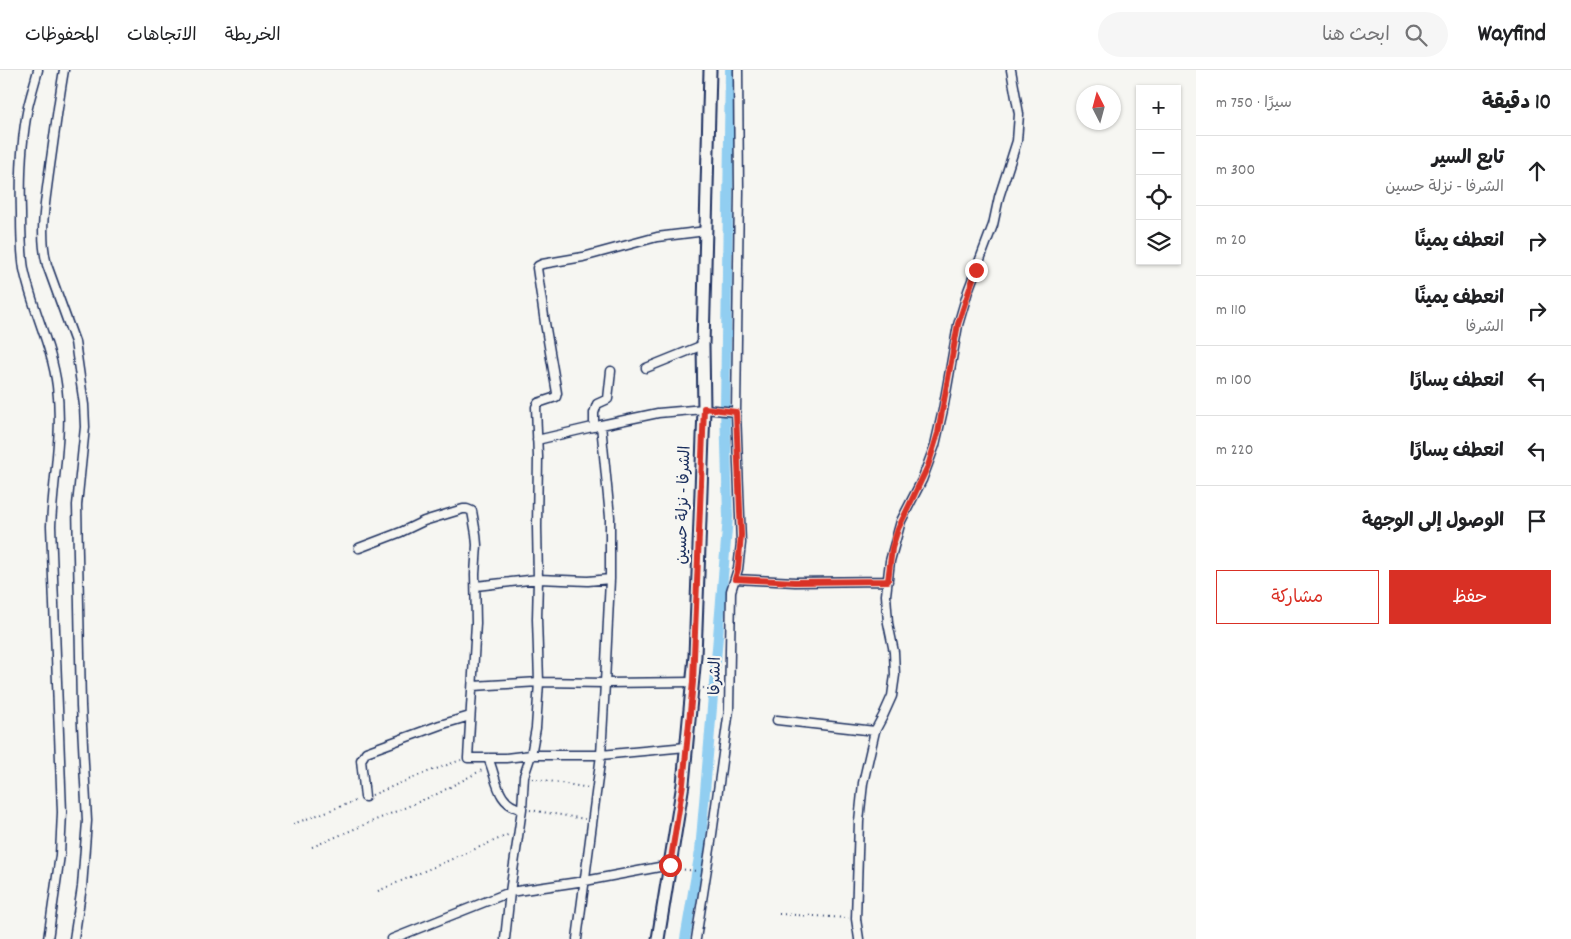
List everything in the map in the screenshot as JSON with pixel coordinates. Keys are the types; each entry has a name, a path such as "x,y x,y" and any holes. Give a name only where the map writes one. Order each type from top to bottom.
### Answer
{"street":[{"path":"38,70 28,106 25,128 20,210 24,270 53,367 57,385 59,411 59,436 51,526 62,812 59,864 48,939"},
{"path":"64,70 42,228 47,265 75,342 85,426 77,505 81,706 88,821 82,887 74,939"},
{"name":"الشرفا - نزلة حسين","path":"658,939 683,784 693,682 704,408 703,345 710,70"},
{"name":"الشرفا","path":"696,939 730,705 730,597 738,569 741,535 733,412 739,181 738,70"},
{"path":"859,939 856,919 863,783 875,731 892,696 895,675 894,652 886,595 892,548 901,521 922,480 936,439 958,324 968,291 993,226 999,197 1017,141 1019,114 1011,70"},
{"path":"505,939 522,809 524,776 531,755 536,728 537,687 539,682 536,405 556,397 557,392 542,307 537,272 538,266 592,255 671,235 706,231"},
{"path":"646,368 703,345"},
{"path":"577,939 601,755 610,579 610,517 595,409 597,404 608,399 611,371"},
{"path":"537,440 658,413 704,408 733,412"},
{"path":"359,548 424,521 457,510 472,511 476,534 476,640 468,758 489,761 531,755 601,755 686,747"},
{"path":"476,586 538,578 588,581 610,579"},
{"path":"735,579 795,582 888,581"},
{"path":"473,686 539,682 693,682"},
{"path":"365,798 361,760 366,752 440,724 470,716"},
{"path":"776,720 875,731"},
{"path":"489,761 500,794 512,806 522,809"},
{"path":"392,939 510,892 670,865"}],"path":[{"path":"708,688 725,688"},
{"path":"293,824 468,758"},
{"path":"312,847 437,794 489,761"},
{"path":"524,776 596,789"},
{"path":"522,809 592,820"},
{"path":"378,891 519,830"},
{"path":"688,870 702,871"},
{"path":"779,914 856,919"}],"waterway":[{"path":"685,939 700,851 728,517 725,407 730,70"}],"route":[{"path":"670,865 683,784 693,682 704,408 736,412 741,535 738,569 735,579 795,582 888,581 892,548 898,529 928,466 938,433 958,324 976,270"}]}
